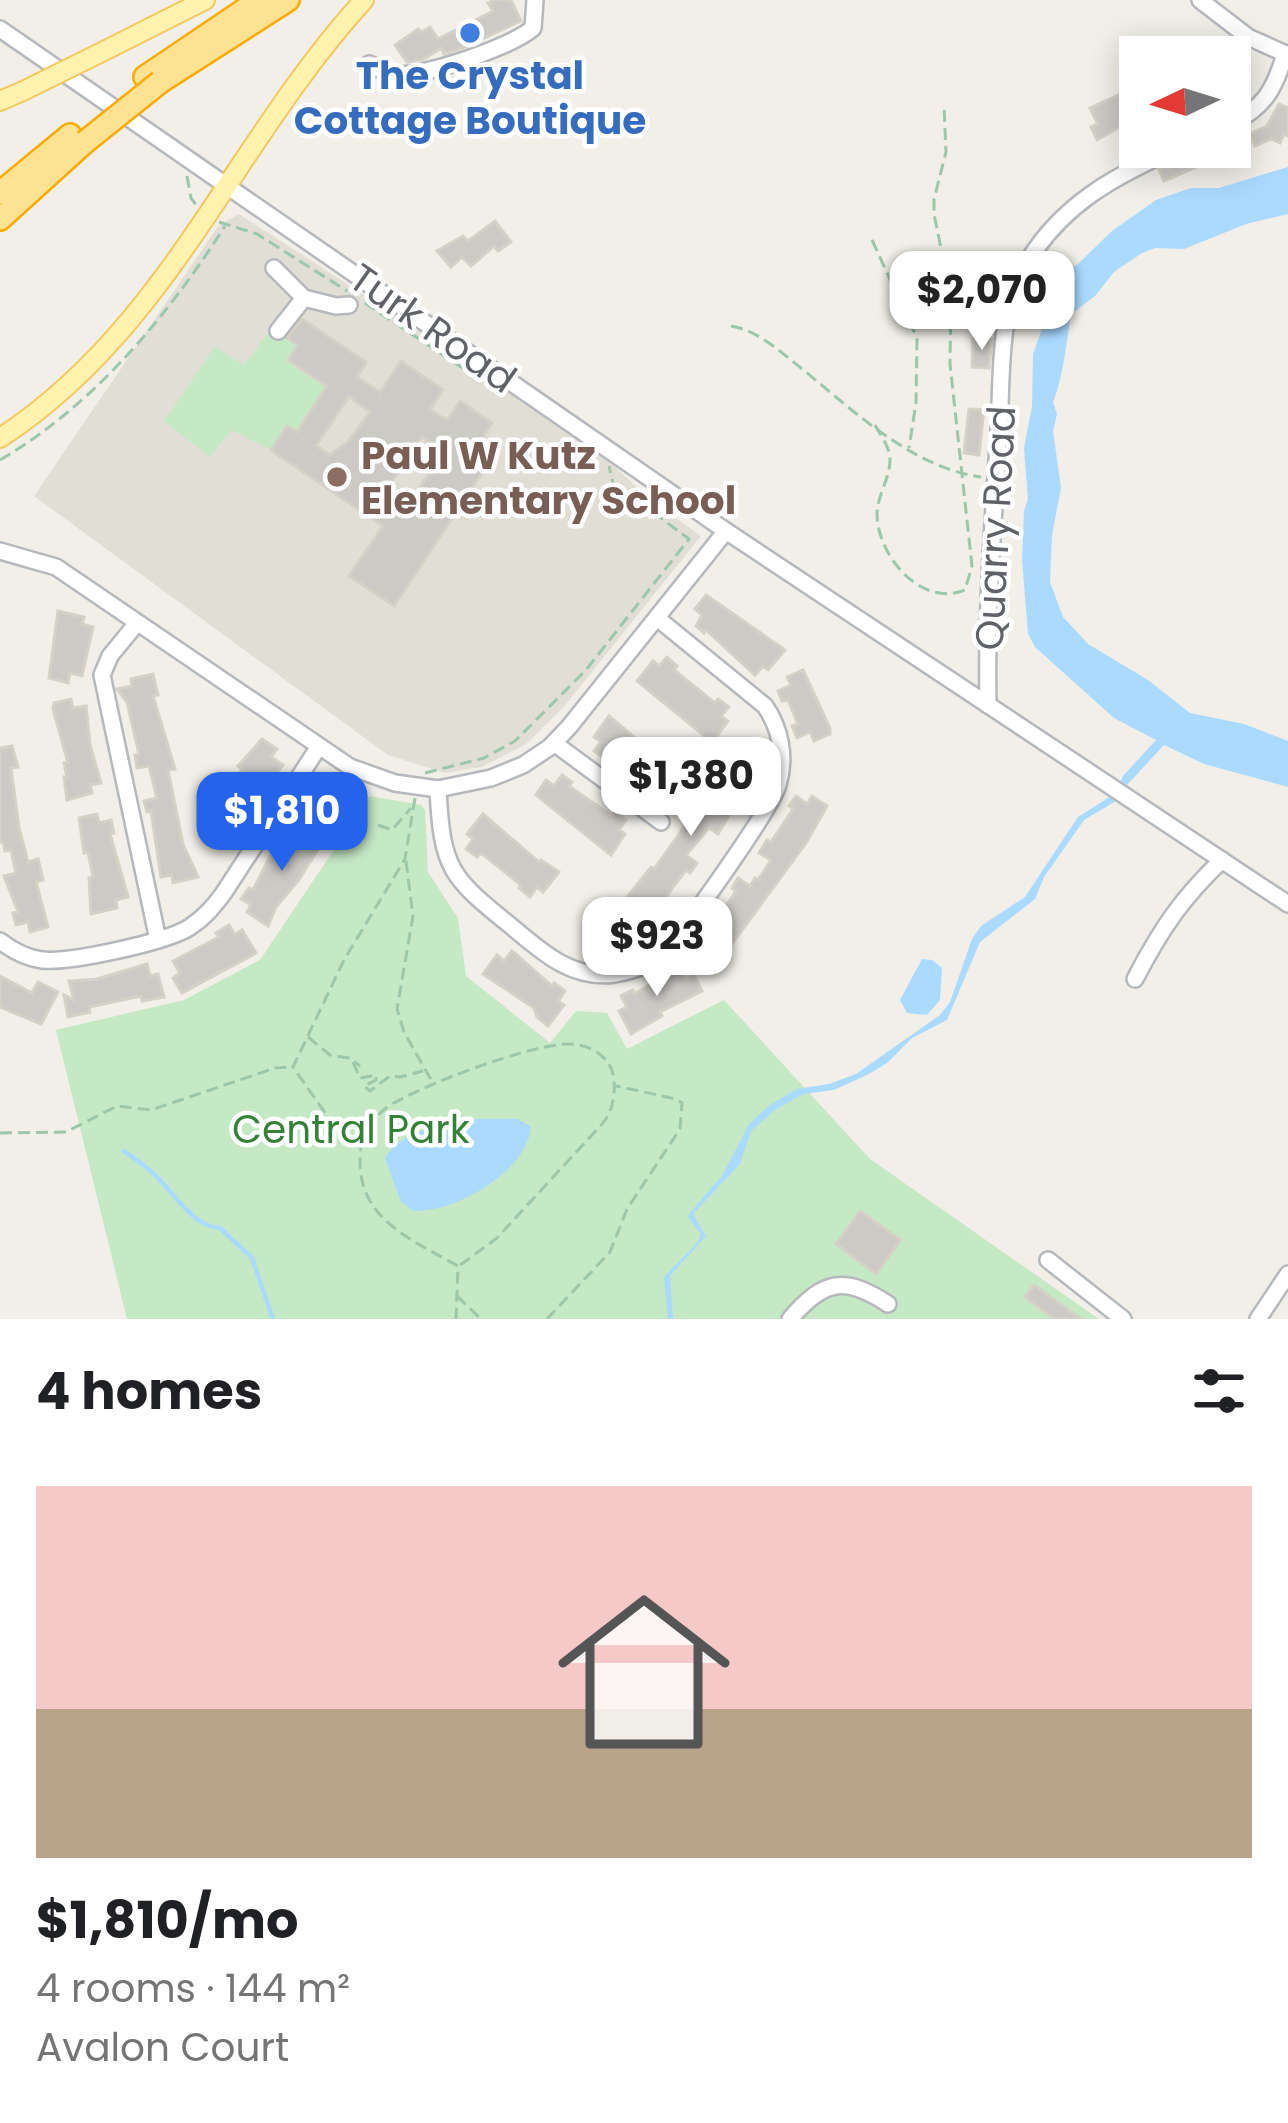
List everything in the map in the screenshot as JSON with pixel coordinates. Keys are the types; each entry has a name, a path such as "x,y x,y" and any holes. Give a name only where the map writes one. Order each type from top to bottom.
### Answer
{"highway":[{"path":"0,193 259,0"},
{"path":"152,80 288,0"},
{"path":"0,219 77,138"}],"main road":[{"path":"0,101 205,0"},
{"path":"0,438 60,396 134,318 294,89 364,0"}],"street":[{"path":"369,64 392,75 408,74 485,54 533,28 535,0"},
{"path":"1200,0 1248,37 1287,55 1269,98 1251,114"},
{"name":"Turk Road","path":"0,29 726,530 1288,904"},
{"name":"Quarry Road","path":"988,705 987,608 1007,320 1022,272 1048,234 1089,192 1138,168"},
{"path":"274,268 304,298 336,306 354,300"},
{"path":"278,331 304,298"},
{"path":"0,551 56,567 318,748 376,778 437,789 505,773 554,743 726,530"},
{"path":"437,789 443,849 457,879 539,949 572,970 599,975 629,971 659,956 772,800 782,753 776,724 765,706 657,618"},
{"path":"137,622 102,674 158,940"},
{"path":"554,743 661,822"},
{"path":"0,940 23,956 53,961 158,940 189,928 208,914 318,748"},
{"path":"1135,979 1162,926 1188,892 1222,860"},
{"path":"1048,1260 1124,1319"},
{"path":"1258,1319 1288,1274"},
{"path":"790,1319 806,1300 830,1286 863,1288 888,1304"}],"path":[{"path":"875,425 890,455 878,503 881,538 912,580 927,590 949,595 965,590 972,566 950,364 951,297 934,214 946,152 944,106"},
{"path":"180,167 195,204 225,226 257,234 513,402"},
{"path":"872,240 917,338 916,403 909,450"},
{"path":"731,326 747,329 772,345 909,450 944,470 995,478"},
{"path":"434,1085 404,1033 397,1009 413,916 405,859 412,806 425,772 484,758 515,741 586,670 689,539 613,484 609,466"},
{"path":"378,825 392,830 412,806"},
{"path":"292,1067 344,960 405,859"},
{"path":"308,1037 330,1055 360,1066"},
{"path":"566,1044 593,1049 607,1059 615,1086 610,1114 497,1238 458,1266 393,1228 374,1211 361,1182 361,1148 380,1114 434,1085 538,1049 566,1044"},
{"path":"353,1062 360,1078 376,1075 364,1086 370,1091 390,1076 400,1078 424,1070"},
{"path":"0,1132 66,1132 117,1106 152,1111 275,1068 292,1067"},
{"path":"292,1067 333,1124 361,1148"},
{"path":"547,1319 610,1252 627,1210 675,1139 683,1119 682,1103 671,1096 615,1086"},
{"path":"456,1319 458,1266"},
{"path":"457,1296 481,1319"}],"shaded area":[{"name":"Paul W Kutz Elementary School","path":"239,214 582,436 647,497 701,536 563,708 525,745 481,767 445,773 388,755 34,496 219,225"}],"green space":[{"path":"273,326 298,345 289,359 327,386 297,432 287,426 271,450 231,430 210,457 164,421 215,346 244,365"},
{"name":"Central Park","path":"370,796 421,805 425,810 428,872 458,918 466,976 550,1043 576,1011 607,1013 627,1049 724,1000 870,1159 1099,1319 127,1319 56,1030 184,1000 260,960"}],"water":[{"path":"1288,167 1288,214 1246,224 1184,249 1155,248 1142,253 1114,272 1095,296 1071,314 1053,402 1061,488 1050,582 1063,617 1088,644 1148,680 1190,713 1244,724 1288,741 1288,787 1204,764 1164,745 1127,785 1121,781 1123,776 1156,740 1114,718 1035,647 1028,634 1022,559 1028,499 1024,448 1032,406 1033,354 1062,274 1112,231 1156,200 1191,188 1219,188"},
{"path":"1111,796 1116,801 1084,820 1044,877 1035,899 980,942 947,1020 912,1038 869,1074 834,1090 803,1094 751,1131 740,1164 693,1214 706,1236 670,1276 673,1319 668,1319 664,1277 701,1234 687,1216 722,1176 749,1124 797,1089 856,1074 940,1015 950,1002 981,926 1025,897 1078,817"},
{"path":"922,959 942,968 940,1000 927,1015 907,1013 900,1000"},
{"path":"464,1119 518,1119 531,1127 527,1144 503,1174 468,1197 414,1211 401,1202 385,1158 410,1136"}],"building":[{"name":"The Crystal Cottage Boutique","path":"511,0 521,21 462,48 444,54 441,48 424,59 407,62 395,45 418,29 422,32 430,27 438,39 493,11 488,3"},
{"path":"1119,95 1119,127 1097,140 1091,127 1098,124 1090,108"},
{"path":"1279,104 1288,108 1288,136 1284,134 1280,143 1271,139 1255,146 1251,133 1267,126"},
{"path":"1163,168 1194,168 1164,181 1159,170"},
{"path":"495,221 511,242 498,251 494,246 471,266 462,257 451,267 437,251 463,236 468,241"},
{"path":"302,319 366,362 357,377 380,392 401,361 443,390 430,409 438,415 447,420 460,401 492,423 474,450 490,461 394,606 349,576 383,526 271,450 287,426 297,432 327,386 288,360 298,345 287,338","holes":["349,396 370,412 349,441 330,455 316,446","422,437 444,452 407,506 385,492"]},
{"path":"973,338 992,339 989,368 972,367"},
{"path":"969,409 984,410 979,455 964,453"},
{"path":"706,595 785,650 768,670 763,666 755,675 696,626 702,615 695,609"},
{"path":"58,611 84,617 82,624 93,627 82,676 70,673 68,683 49,678"},
{"path":"667,657 677,666 674,670 715,703 718,699 729,707 721,716 728,721 712,742 637,681 653,661 659,666"},
{"path":"803,670 830,728 830,734 814,741 810,732 797,738 792,726 798,724 788,700 782,701 778,691 791,685 787,677"},
{"path":"153,674 158,695 153,696 175,769 168,770 183,844 198,877 173,883 172,875 161,877 151,811 147,812 144,801 157,798 149,766 137,768 135,755 139,754 127,702 117,689 132,686 131,679"},
{"path":"71,699 73,708 86,706 101,783 90,785 92,793 67,800 64,763 68,763 53,709 54,703"},
{"path":"609,716 673,770 663,784 656,779 648,785 608,755 605,759 594,751 601,742 594,737"},
{"path":"262,739 277,749 271,757 283,765 253,806 257,809 250,819 239,813 234,820 219,810 221,804 242,769 238,766"},
{"path":"12,746 18,767 11,768 19,828 28,862 38,859 43,880 36,882 48,927 30,932 28,922 16,925 13,913 18,912 4,876 16,873 11,850 5,851 0,842 0,748"},
{"path":"734,755 748,764 743,772 755,780 745,788 718,834 709,828 686,855 697,863 662,902 667,905 659,916 649,909 645,916 624,901 654,869 687,823 683,820 690,810 700,806"},
{"path":"562,775 572,782 569,786 612,816 615,812 626,820 619,830 625,834 611,855 536,795 546,780 554,786"},
{"path":"317,786 327,792 331,786 351,799 335,824 308,807"},
{"path":"796,796 807,804 812,796 827,806 806,843 715,967 701,957 706,950 694,941 721,913 736,891 732,888 738,878 750,886 758,880 771,860 759,853 793,809 789,806"},
{"path":"97,814 99,823 111,820 114,833 110,834 128,897 116,900 117,908 91,914 89,878 93,877 79,818"},
{"path":"483,814 540,863 559,872 543,892 537,887 530,897 481,853 477,857 466,849 473,839 467,834"},
{"path":"295,819 324,840 276,907 268,926 247,912 251,905 241,899 249,888 253,890 270,856 280,862 297,838 287,831"},
{"path":"229,925 235,935 242,930 256,953 182,993 173,978 180,973 173,961 219,937 216,933"},
{"path":"512,951 552,986 565,991 558,1001 564,1005 548,1026 534,1008 483,974 497,955 504,961"},
{"path":"147,964 150,976 158,974 164,997 142,1001 141,996 89,1007 90,1012 68,1017 64,995 74,1000 69,981 97,979"},
{"path":"680,967 686,979 694,975 702,991 660,1012 662,1016 631,1034 619,1011 627,1007 621,996 633,990 634,994"},
{"path":"0,976 32,993 38,982 58,992 41,1024 0,1007"},
{"path":"860,1211 901,1240 876,1274 836,1244"},
{"path":"1034,1285 1081,1319 1055,1319 1025,1297"}],"waterway":[{"path":"124,1151 152,1172 193,1216 220,1228 252,1258 273,1319"}],"place":[{"name":"The Crystal Cottage Boutique","path":"470,33"},
{"name":"Paul W Kutz Elementary School","path":"337,477"}]}
